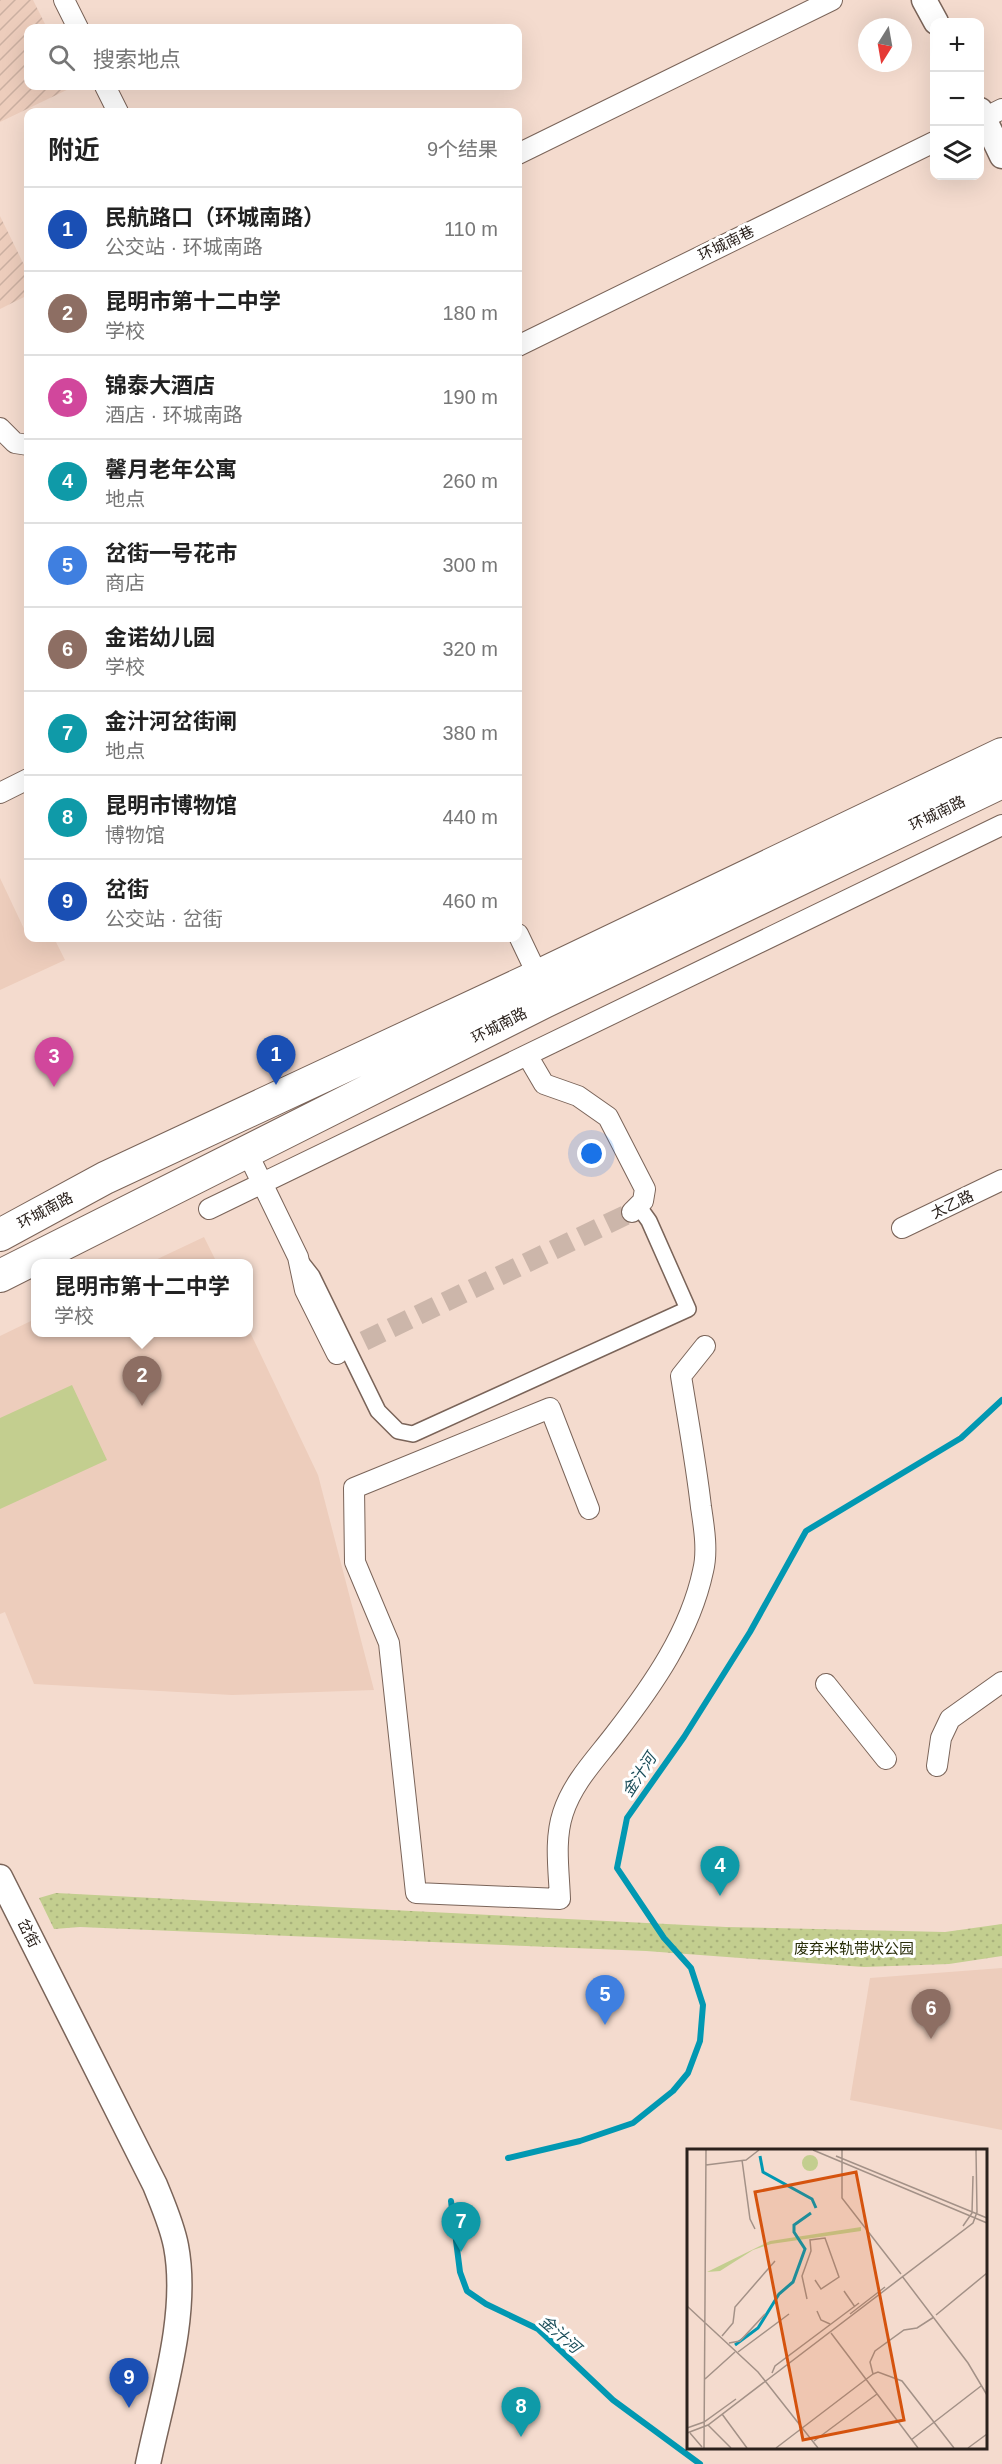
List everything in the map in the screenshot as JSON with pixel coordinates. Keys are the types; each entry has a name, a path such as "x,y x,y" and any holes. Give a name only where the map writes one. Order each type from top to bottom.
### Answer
{"main road":[{"name":"环城南路","path":"0,1235 105,1178 538,976 1002,754"},
{"name":"环城南路","path":"34,1259 544,1002 1002,782"},
{"name":"环城南路","path":"0,1276 31,1260"}],"street":[{"path":"64,0 76,24"},
{"path":"522,152 832,0"},
{"path":"924,0 934,18"},
{"path":"107,90 116,108"},
{"path":"986,114 1002,156"},
{"name":"环城南巷","path":"522,344 930,144"},
{"path":"0,428 15,443 24,444"},
{"path":"0,793 24,781"},
{"path":"209,1209 1002,825"},
{"path":"522,942 538,976"},
{"path":"247,1152 298,1257 312,1276 378,1411 398,1431 413,1434 688,1309 649,1221 635,1210 644,1201 645,1189 608,1117 578,1096 544,1084 527,1055"},
{"name":"太乙路","path":"902,1228 1002,1180"},
{"path":"298,1257 305,1290 337,1354"},
{"path":"589,1509 550,1408 354,1488 355,1562 389,1643 416,1893 560,1899 557,1840 562,1815 572,1790 657,1678 678,1641 693,1605 704,1569 704,1533 697,1473 681,1376 705,1346"},
{"path":"936,1766 941,1738 950,1719 1002,1682"},
{"path":"826,1684 886,1759"},
{"name":"岔街","path":"0,1877 156,2185 176,2244 180,2286 178,2316 148,2464"},
{"name":"岔街","path":"0,1909 142,2191 161,2247 165,2286 164,2314 133,2464"}],"shaded area":[{"path":"0,0 33,0 45,24 24,24 24,90 67,90 29,108 24,108 24,110 0,122"},
{"path":"0,216 24,265 24,297 0,309"},
{"path":"0,878 24,929 24,942 56,942 65,960 0,990"},
{"path":"204,1237 215,1259 157,1259"},
{"path":"31,1321 31,1337 252,1337 318,1475 374,1690 232,1695 34,1684 5,1612 0,1614 0,1336"},
{"path":"1002,1968 1002,2130 850,2100 870,1978"}],"green space":[{"path":"72,1385 107,1460 0,1509 0,1418"},
{"name":"废弃米轨带状公园","path":"56,1893 726,1927 945,1932 1002,1924 1002,1956 949,1964 864,1967 646,1951 80,1927 54,1929 39,1898"}],"waterway":[{"name":"金汁河","path":"508,2158 580,2141 633,2123 673,2091 688,2073 700,2041 703,2005 691,1968 664,1938 617,1868 627,1818 684,1737 750,1632 806,1531 961,1438 1002,1400"},
{"name":"金汁河","path":"451,2201 460,2272 467,2291 486,2304 538,2329 613,2400 700,2464"}],"tunnel":[{"path":"337,1354 632,1212"}],"place":[{"name":"民航路口（环城南路）","path":"276,1085"},
{"name":"锦泰大酒店","path":"54,1087"},
{"name":"昆明市第十二中学","path":"142,1406"},
{"name":"馨月老年公寓","path":"720,1896"},
{"name":"岔街一号花市","path":"605,2025"},
{"name":"金诺幼儿园","path":"931,2039"},
{"name":"金汁河岔街闸","path":"461,2252"},
{"name":"岔街","path":"129,2408"},
{"name":"昆明市博物馆","path":"521,2437"}]}
